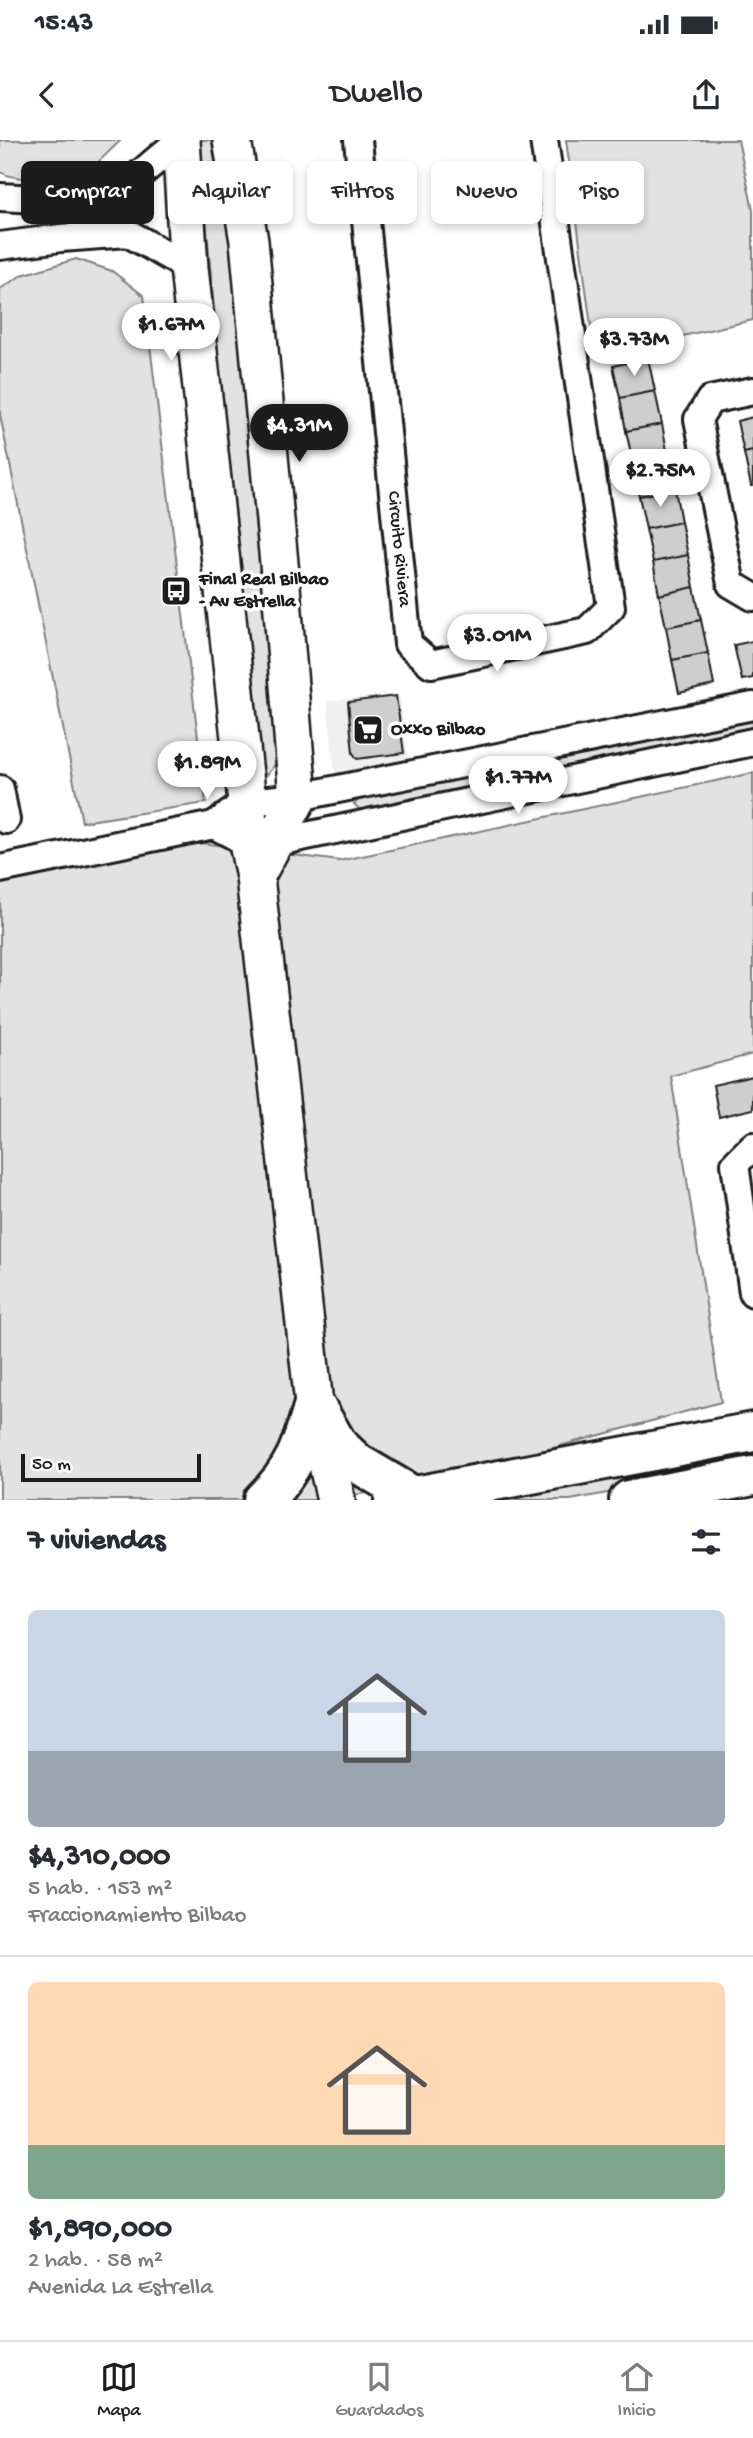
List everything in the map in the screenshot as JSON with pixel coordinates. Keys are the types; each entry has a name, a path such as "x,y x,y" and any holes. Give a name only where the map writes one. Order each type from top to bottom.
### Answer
{"main road":[{"path":"180,140 190,268 247,802 259,854 314,1404 336,1500"},
{"path":"232,140 249,241 298,797 259,854"},
{"path":"314,1404 338,1445 403,1498 753,1432"},
{"path":"263,1500 280,1484 290,1469 299,1452 314,1404"},
{"path":"629,1500 753,1476"}],"street":[{"path":"0,197 57,200 125,186 180,140"},
{"name":"Circuito Riviera","path":"358,140 408,643 431,664 587,631 611,607 544,140"},
{"path":"0,246 128,233 190,268"},
{"path":"753,391 710,400 698,419 731,584 753,597"},
{"path":"0,869 214,825 247,802 298,797 753,706"},
{"path":"214,825 259,854 753,742"},
{"path":"0,789 6,820"},
{"path":"753,1146 735,1164 753,1293"}],"shaded area":[{"path":"0,140 121,140 99,161 21,161 21,178 0,172"},
{"path":"199,140 212,140 215,161 201,161"},
{"path":"566,140 738,140 753,210 753,320 595,356 577,224 644,224 644,161 569,161"},
{"path":"206,224 228,224 234,238 282,755 267,775 254,760"},
{"path":"76,259 112,271 144,296 206,803 82,822 0,415 0,289 22,275"},
{"path":"399,694 409,759 335,773 327,701"},
{"path":"753,717 753,727 360,810 354,804 360,799"},
{"path":"753,773 753,1054 671,1076 721,1402 410,1487 315,1500 0,1500 0,882 201,843 339,861"},
{"path":"753,1448 753,1466 570,1500 474,1500"}],"building":[{"path":"648,358 655,391 620,398 613,366"},
{"path":"655,391 662,424 626,431 620,398"},
{"path":"753,417 753,451 744,453 737,421"},
{"path":"662,424 668,456 633,463 626,431"},
{"path":"753,451 753,486 751,486 744,453"},
{"path":"668,456 675,489 639,496 633,463"},
{"path":"675,489 681,522 646,529 639,496"},
{"path":"681,522 688,555 653,562 646,529"},
{"path":"688,555 694,587 659,595 653,562"},
{"path":"694,587 701,620 666,627 659,595"},
{"path":"701,620 708,653 672,660 666,627"},
{"path":"753,641 753,678 742,680 734,645"},
{"path":"708,653 714,685 679,693 672,660"},
{"path":"396,696 404,753 357,759 353,753 348,702"},
{"path":"753,1076 753,1109 719,1117 713,1085"}],"place":[{"name":"Final Real Bilbao - Av Estrella","path":"176,591"},
{"name":"Oxxo Bilbao","path":"368,730"}]}
